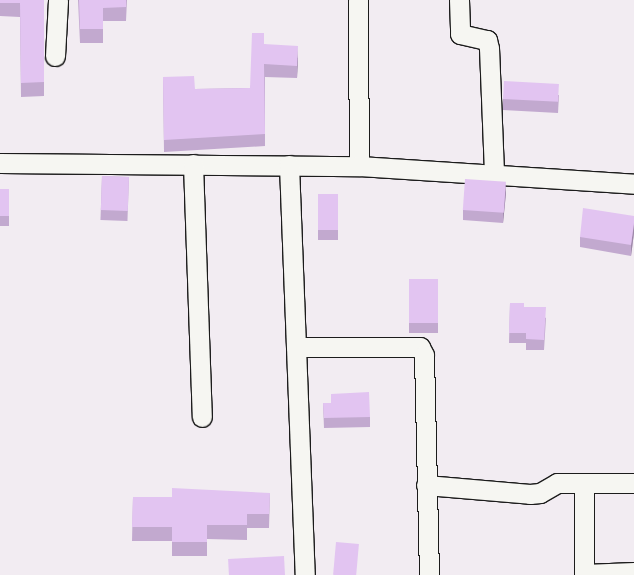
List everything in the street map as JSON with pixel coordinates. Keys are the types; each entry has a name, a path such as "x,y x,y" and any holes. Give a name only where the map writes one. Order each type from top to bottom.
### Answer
{"street":[{"path":"55,56 58,0"},
{"path":"358,0 359,166"},
{"path":"460,0 460,34 487,40 489,48 494,175"},
{"path":"0,163 359,166 634,184"},
{"path":"193,164 202,417"},
{"path":"289,165 305,575"},
{"path":"296,348 420,346 424,355 429,575"},
{"path":"426,485 530,494 540,493 557,483 634,482"},
{"path":"584,483 584,574 634,572"}],"building":[{"path":"0,0 44,0 44,82 21,83 20,3 0,3"},
{"path":"79,0 126,0 126,7 103,8 103,29 80,29"},
{"path":"252,33 264,33 264,44 298,46 297,66 264,64 265,134 164,140 163,77 194,76 195,89 250,88"},
{"path":"504,81 559,84 558,102 503,99"},
{"path":"102,176 129,177 128,211 101,210"},
{"path":"465,179 506,182 504,213 463,210"},
{"path":"0,189 9,189 9,216 0,216"},
{"path":"318,194 338,194 338,230 318,230"},
{"path":"583,208 634,216 631,245 580,237"},
{"path":"409,279 438,279 438,323 409,323"},
{"path":"510,303 524,303 524,307 546,307 544,340 526,339 526,333 509,333"},
{"path":"369,392 370,417 324,418 323,403 331,403 331,394"},
{"path":"172,488 270,493 269,514 247,514 247,525 207,525 207,542 172,542 172,527 132,527 133,497 172,497"},
{"path":"336,542 359,544 356,575 333,575"},
{"path":"284,556 285,575 229,575 228,559"}]}
